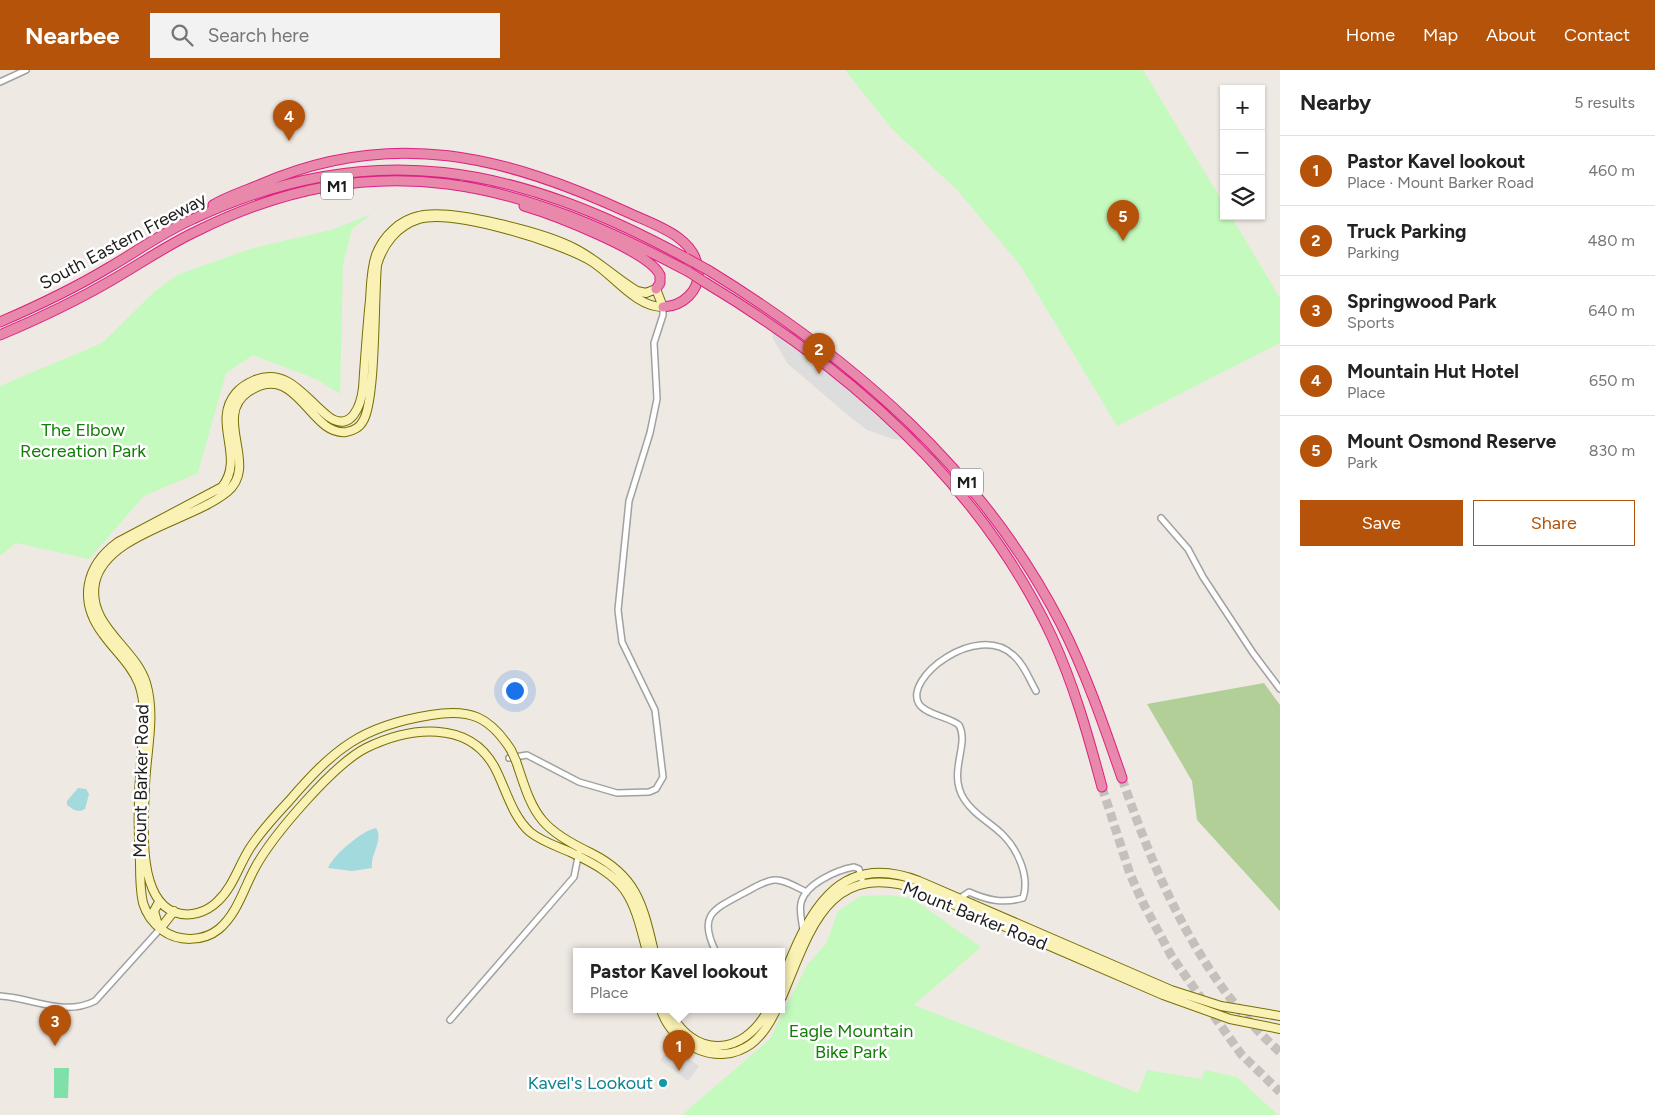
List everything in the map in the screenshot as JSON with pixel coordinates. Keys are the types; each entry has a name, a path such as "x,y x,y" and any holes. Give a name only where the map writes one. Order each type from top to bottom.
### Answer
{"highway":[{"path":"190,220 226,197 285,174 315,165 361,156 402,153 428,153 470,158 520,169 562,184 639,217 683,241 695,257 698,267 697,280 693,290 685,300 664,310"},
{"name":"South Eastern Freeway","path":"0,321 19,314 77,285 190,220 250,195 313,178 378,170 443,172 506,183 569,202 628,227 708,270 777,313 855,372 927,438 971,487 1010,540 1061,623 1088,682 1122,778"},
{"name":"South Eastern Freeway","path":"0,335 82,296 196,231 256,205 286,196 351,183 416,180 480,189 542,205 611,233 690,272 772,325 850,384 923,451 965,499 1009,559 1052,638 1077,699 1102,787"},
{"path":"416,180 530,208 586,230 653,266 660,277 656,290"}],"main road":[{"name":"Mount Barker Road","path":"160,929 145,908 141,881 138,803 144,717 142,699 132,670 98,627 89,607 89,582 97,562 104,552 118,542 222,487 227,481 232,464 226,430 228,408 237,392 244,386 262,378 281,379 299,388 331,418 341,421 350,419 356,414 361,403 363,388 373,264 389,234 409,219 430,214 442,214 532,232 583,253 637,291 648,293 656,290"},
{"name":"Mount Barker Road","path":"159,902 150,885 146,859 145,787 150,714 147,687 139,666 113,636 99,615 95,599 95,585 104,563 117,551 208,504 231,488 236,482 240,466 233,426 235,411 242,397 260,386 280,386 298,396 321,420 336,430 346,432 356,429 362,423 366,413 370,388 377,265 384,247 394,234 406,225 421,219 453,219 545,239 592,262 641,301 664,310"},
{"path":"656,290 664,310"},
{"path":"646,948 638,915 631,898 621,883 608,872 540,839 528,831 516,815 496,771 482,749 445,731 426,730 387,738 363,750 330,775 270,844 234,911 215,932 201,938 175,937 160,929 154,911 155,906 159,902 174,912 197,913 215,905 228,889 257,837 313,773 338,749 376,729 425,716 456,712 469,714 494,726 512,756 529,797 540,817 554,831 611,865 630,883 644,911 653,948"},
{"name":"Mount Barker Road","path":"785,990 809,933 824,910 834,899 862,879"},
{"name":"Mount Barker Road","path":"785,973 814,909 826,896 847,882 862,879 897,883 956,901 1171,990 1221,1006 1280,1016"},
{"name":"Mount Barker Road","path":"956,901 1154,992 1219,1016 1280,1029"},
{"path":"160,929 174,912"},
{"path":"1219,1016 1221,1006"},
{"path":"662,1013 672,1032 682,1041 692,1048 712,1054 733,1052 750,1044 762,1034 774,1013"},
{"path":"671,1013 678,1026 696,1041 722,1046 731,1045 747,1037 756,1030 766,1013"}],"street":[{"path":"0,82 26,70"},
{"path":"512,756 527,755 580,782 617,793 649,792 661,783 663,769 655,710 622,642 618,610 629,501 650,433 657,399 654,344 664,310"},
{"path":"1161,518 1188,549 1208,584 1253,653 1280,689"},
{"path":"956,901 969,892 996,902 1017,900 1023,898 1026,880 1009,842 973,810 960,791 956,770 962,736 959,725 921,707 917,699 918,688 930,671 940,662 962,650 983,644 995,645 1012,654 1024,668 1036,691"},
{"path":"450,1020 574,877 580,847"},
{"path":"803,930 800,908 803,896 807,892 826,878 848,869 858,869 862,879"},
{"path":"714,948 710,941 708,925 715,909 769,881 784,882 807,892"},
{"path":"0,996 64,1008 82,1008 95,1001 160,929"}],"green space":[{"path":"845,70 1143,70 1220,197 1220,220 1233,220 1280,298 1280,343 1117,426 1020,265 958,191 892,129"},
{"name":"The Elbow Recreation Park","path":"372,214 352,229 343,264 340,394 316,379 253,355 226,373 198,473 144,496 89,559 16,543 0,556 0,386 102,343 155,291 179,274 253,248 331,230"},
{"path":"1264,683 1280,705 1280,911 1197,820 1192,781 1147,704"},
{"name":"Eagle Mountain Bike Park","path":"891,895 913,899 981,947 914,1005 1138,1093 1147,1070 1201,1079 1205,1070 1237,1077 1278,1115 682,1115 770,1039 783,1013 785,1013 785,1009 807,965 826,944 838,911 861,896"},
{"path":"54,1068 69,1068 68,1098 54,1098"}],"shaded area":[{"path":"772,325 913,441 893,439 867,430 849,416 788,364 773,339"},
{"path":"671,1046 699,1066 688,1081 660,1060"}],"water":[{"path":"78,788 86,789 89,794 85,809 80,811 74,810 67,805 67,801"},
{"path":"376,828 378,842 372,868 352,871 328,868 349,844 364,833"}],"tunnel":[{"path":"1122,778 1150,852 1184,926 1204,960 1227,993 1252,1024 1280,1052"},
{"path":"1102,787 1130,874 1144,905 1172,957 1241,1054 1280,1092"}],"place":[{"name":"Mountain Hut Hotel","path":"289,141"},
{"name":"Mount Osmond Reserve","path":"1123,241"},
{"name":"Truck Parking","path":"819,374"},
{"name":"Springwood Park","path":"55,1046"},
{"name":"Pastor Kavel lookout","path":"679,1071"},
{"name":"Kavel's Lookout","path":"663,1083"}]}
